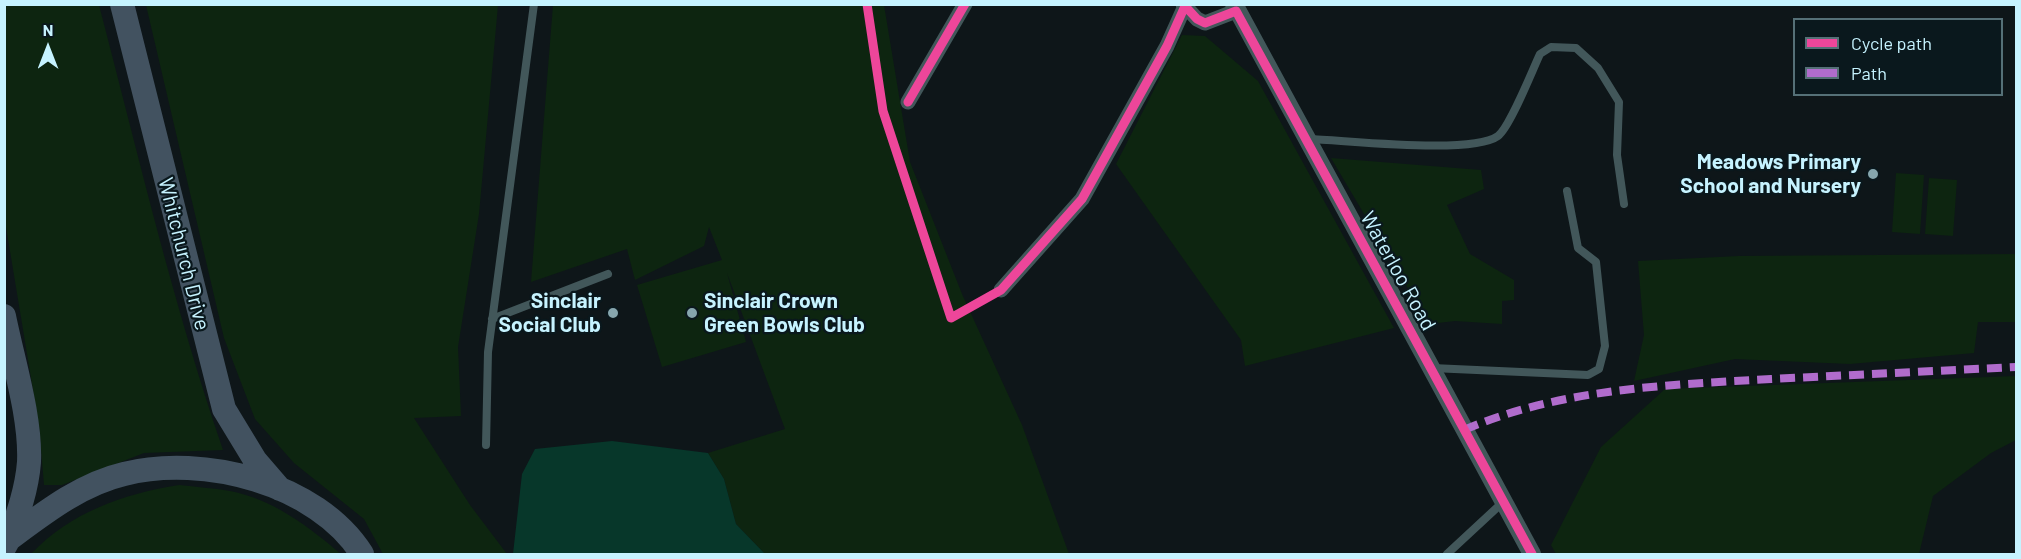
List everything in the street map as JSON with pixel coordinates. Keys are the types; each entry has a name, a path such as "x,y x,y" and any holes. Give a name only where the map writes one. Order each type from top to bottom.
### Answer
{"main road":[{"name":"Whitchurch Drive","path":"122,4 224,409 255,460 280,489"},
{"path":"4,316 27,431 28,462 22,501 7,543"},
{"path":"7,543 80,491 124,474 166,469 204,468 242,475 280,489 328,517 362,555"}],"street":[{"path":"908,102 965,4"},
{"path":"1001,290 1083,199 1167,46 1184,5 1197,19 1205,23 1235,8"},
{"name":"Waterloo Road","path":"1235,8 1532,555"}],"lane":[{"path":"486,444 488,352 534,4"},
{"path":"1305,138 1434,145 1482,144 1499,136 1540,54 1551,47 1570,46 1576,48 1598,68 1618,102 1617,155 1624,204"},
{"path":"1430,368 1588,375 1599,369 1605,346 1596,262 1578,248 1567,191"},
{"path":"492,320 608,274"},
{"path":"1448,554 1503,502"}],"shaded area":[{"path":"4,5 99,5 172,284 223,450 144,453 62,485 44,485 39,426 5,221"},
{"path":"146,5 498,5 479,214 458,347 461,416 414,418 470,505 507,554 383,554 364,519 294,463 255,419 224,338"},
{"path":"553,5 884,5 910,162 962,294 1022,425 1069,554 765,554 736,524 724,479 708,453 785,429 727,273 746,342 662,367 637,285 722,260 709,227 704,246 635,280 627,249 531,282"},
{"path":"1182,35 1205,36 1258,81 1394,328 1245,366 1241,340 1116,164"},
{"path":"1331,158 1481,170 1484,189 1447,205 1470,254 1514,280 1514,300 1502,301 1502,324 1455,321 1429,324"},
{"path":"1896,173 1924,175 1920,234 1892,232"},
{"path":"1929,178 1957,180 1953,236 1925,234"},
{"path":"2016,254 2016,322 1978,322 1974,353 1850,364 1735,359 1634,381 1644,335 1638,261 1739,256"},
{"path":"2016,376 2016,440 1991,453 1933,496 1919,554 1556,554 1551,545 1601,447 1665,389"},
{"path":"612,441 708,453 724,479 736,524 765,554 513,554 522,474 535,449"},
{"path":"179,485 230,491 261,500 290,515 341,554 31,554 63,527 99,507 138,494"}],"marked path":[{"path":"1464,430 1538,405 1615,391 1732,381 2016,367"}],"cycle path":[{"path":"867,4 883,111 951,318 1001,290 1082,199 1167,46 1185,6 1197,19 1205,23 1236,11 1532,554"},
{"path":"908,102 965,4"}],"place":[{"name":"Meadows Primary School and Nursery","path":"1873,174"},
{"name":"Sinclair Social Club","path":"613,313"},
{"name":"Sinclair Crown Green Bowls Club","path":"692,313"}]}
